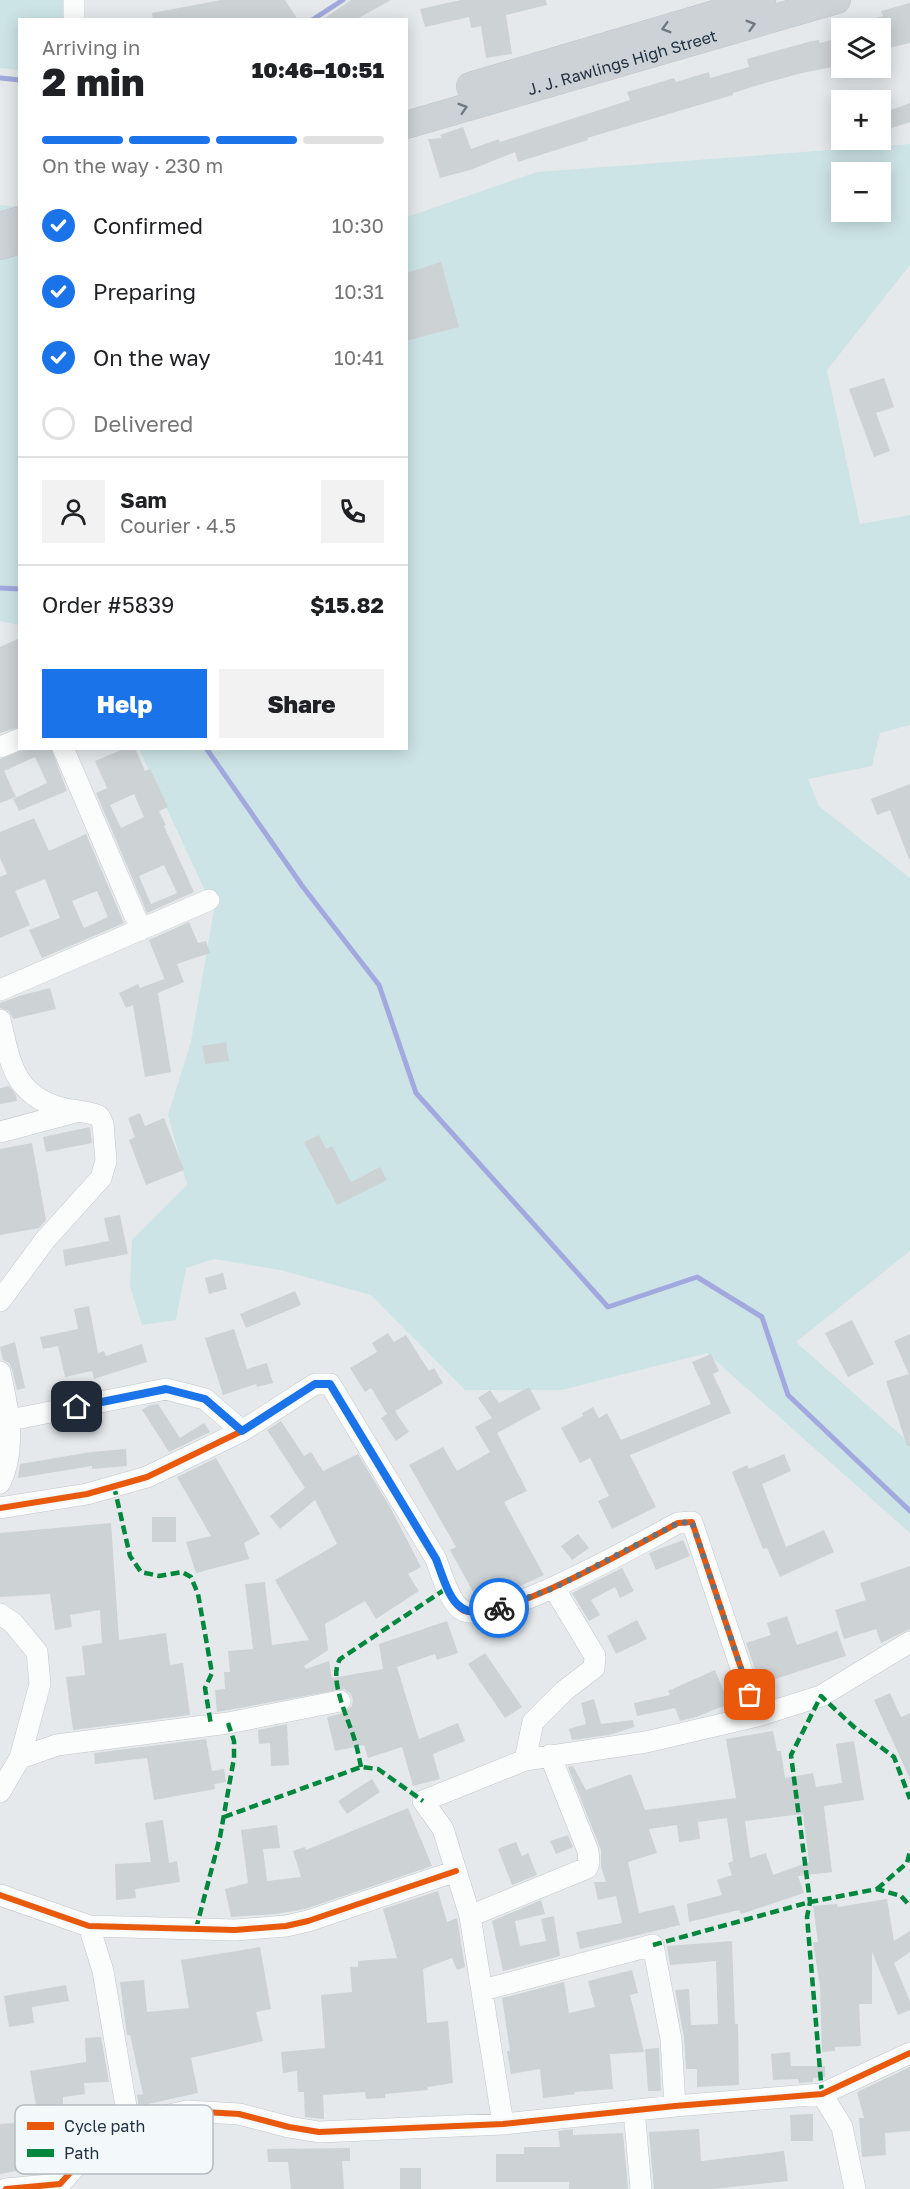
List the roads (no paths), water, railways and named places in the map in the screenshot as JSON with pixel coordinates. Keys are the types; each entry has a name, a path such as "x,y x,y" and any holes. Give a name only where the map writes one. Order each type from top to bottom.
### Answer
{"main road":[{"name":"J. J. Rawlings High Street","path":"408,104 702,8 762,0"},
{"name":"J. J. Rawlings High Street","path":"408,124 837,0"},
{"path":"0,226 18,221"},
{"path":"0,246 18,241"}],"street":[{"path":"74,0 74,18"},
{"path":"0,747 18,740"},
{"path":"64,750 141,930"},
{"path":"0,990 209,900"},
{"path":"0,1020 10,1061 24,1089 48,1103 99,1116 103,1124 106,1161 104,1170 91,1191 45,1240 0,1301"},
{"path":"0,1132 79,1111"},
{"path":"0,1372 10,1420 8,1452 0,1483"},
{"path":"0,1509 87,1494 147,1477 242,1431 315,1384 330,1384 436,1559 447,1588 463,1611 476,1613 495,1610 554,1588 678,1523 692,1522 757,1716"},
{"path":"10,1420 166,1389 205,1399 242,1431"},
{"path":"525,1760 533,1722 564,1691 594,1668 595,1663 595,1656 554,1588"},
{"path":"0,1614 13,1623 37,1652 40,1684 20,1758 0,1792"},
{"path":"503,2124 470,1916 443,1829 423,1801 525,1760 646,1742 757,1716 821,1696 910,1642"},
{"path":"20,1758 57,1745 228,1723 339,1701"},
{"path":"470,1916 587,1868 588,1851 550,1755"},
{"path":"0,1895 89,1926 235,1930 286,1926 341,1911 456,1871"},
{"path":"89,1926 103,1971 126,2105"},
{"path":"483,1990 653,1944 672,2049 675,2106"},
{"path":"213,2112 239,2114 319,2132 503,2124 675,2106 822,2094 910,2054"},
{"path":"822,2094 842,2127 855,2189"},
{"path":"634,2110 641,2189"},
{"path":"6,2189 60,2184 69,2174"}],"waterway":[{"path":"315,18 343,0"},
{"path":"0,78 18,80"},
{"path":"0,588 18,589"},
{"path":"207,750 303,887 379,985 416,1093 608,1307 697,1277 762,1317 788,1395 910,1511"}]}
